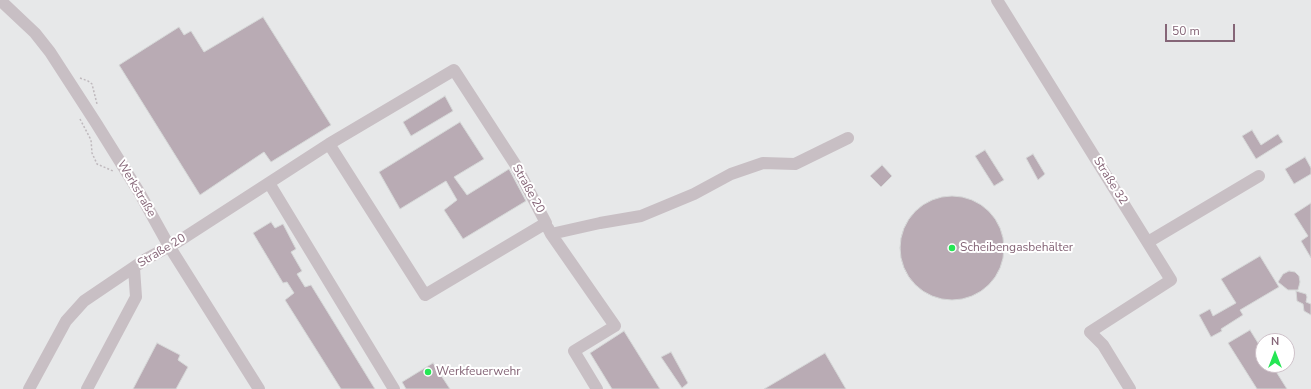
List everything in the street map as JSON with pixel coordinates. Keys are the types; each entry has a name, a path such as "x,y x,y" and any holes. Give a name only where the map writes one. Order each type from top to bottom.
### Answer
{"street":[{"name":"Werkstraße","path":"0,0 35,33 50,52 139,192 170,246 259,389"},
{"name":"Straße 32","path":"997,0 1172,280 1090,332 1102,345 1130,389"},
{"name":"Straße 20","path":"29,389 66,321 84,301 329,144 454,70 514,164 546,222 425,296 329,144"},
{"path":"551,234 641,216 694,194 731,174 763,163 795,164 848,138"},
{"path":"1148,242 1259,176"},
{"path":"269,183 394,389"},
{"path":"546,222 551,234 615,326 574,351 597,389"},
{"path":"87,389 136,297 134,268"}],"path":[{"path":"77,114 91,140 92,153 97,164 114,171"}],"shaded area":[{"path":"0,0 1311,0 1311,389 0,389"}],"building":[{"path":"263,17 331,125 271,162 264,152 200,195 119,65 179,27 184,35 191,31 204,52"},
{"path":"445,96 453,111 411,136 403,122"},
{"path":"460,122 484,159 454,177 467,195 509,169 526,201 463,239 444,210 457,200 446,181 400,209 379,172"},
{"path":"1252,130 1261,145 1278,134 1283,142 1256,159 1242,136"},
{"path":"985,150 1004,180 994,186 975,156"},
{"path":"1033,154 1045,174 1038,180 1026,158"},
{"path":"1305,157 1311,168 1311,174 1294,184 1285,169"},
{"path":"882,165 892,176 881,187 870,176"},
{"name":"Scheibengasbehälter","path":"952,196 972,200 981,204 989,211 996,219 1000,228 1004,248 1000,268 996,277 989,285 981,292 972,296 952,300 932,296 923,292 915,285 908,277 904,268 900,248 904,228 908,219 915,211 923,204 932,200"},
{"path":"1311,203 1311,258 1301,241 1308,236 1294,214"},
{"path":"271,222 275,228 283,224 296,249 291,252 302,271 297,274 305,287 311,285 375,389 341,389 285,300 294,293 287,282 283,283 253,233"},
{"path":"1260,256 1279,287 1240,310 1243,315 1221,329 1222,331 1211,337 1199,315 1210,309 1213,316 1236,303 1221,279"},
{"path":"1289,271 1295,272 1299,276 1300,282 1298,290 1288,290 1278,282 1283,274"},
{"path":"1296,291 1306,294 1306,302 1311,304 1311,315 1304,311 1303,304 1297,301"},
{"path":"1250,330 1255,338 1255,373 1277,373 1287,389 1257,389 1228,343"},
{"path":"624,331 660,389 612,389 590,353"},
{"path":"157,343 180,355 178,360 188,367 176,389 133,389"},
{"path":"671,352 688,383 682,388 661,357"},
{"path":"825,353 846,389 764,389"},
{"name":"Werkfeuerwehr","path":"433,363 450,389 406,389 402,382"}],"place":[{"name":"Scheibengasbehälter","path":"952,248"},
{"name":"Werkfeuerwehr","path":"428,372"}]}
